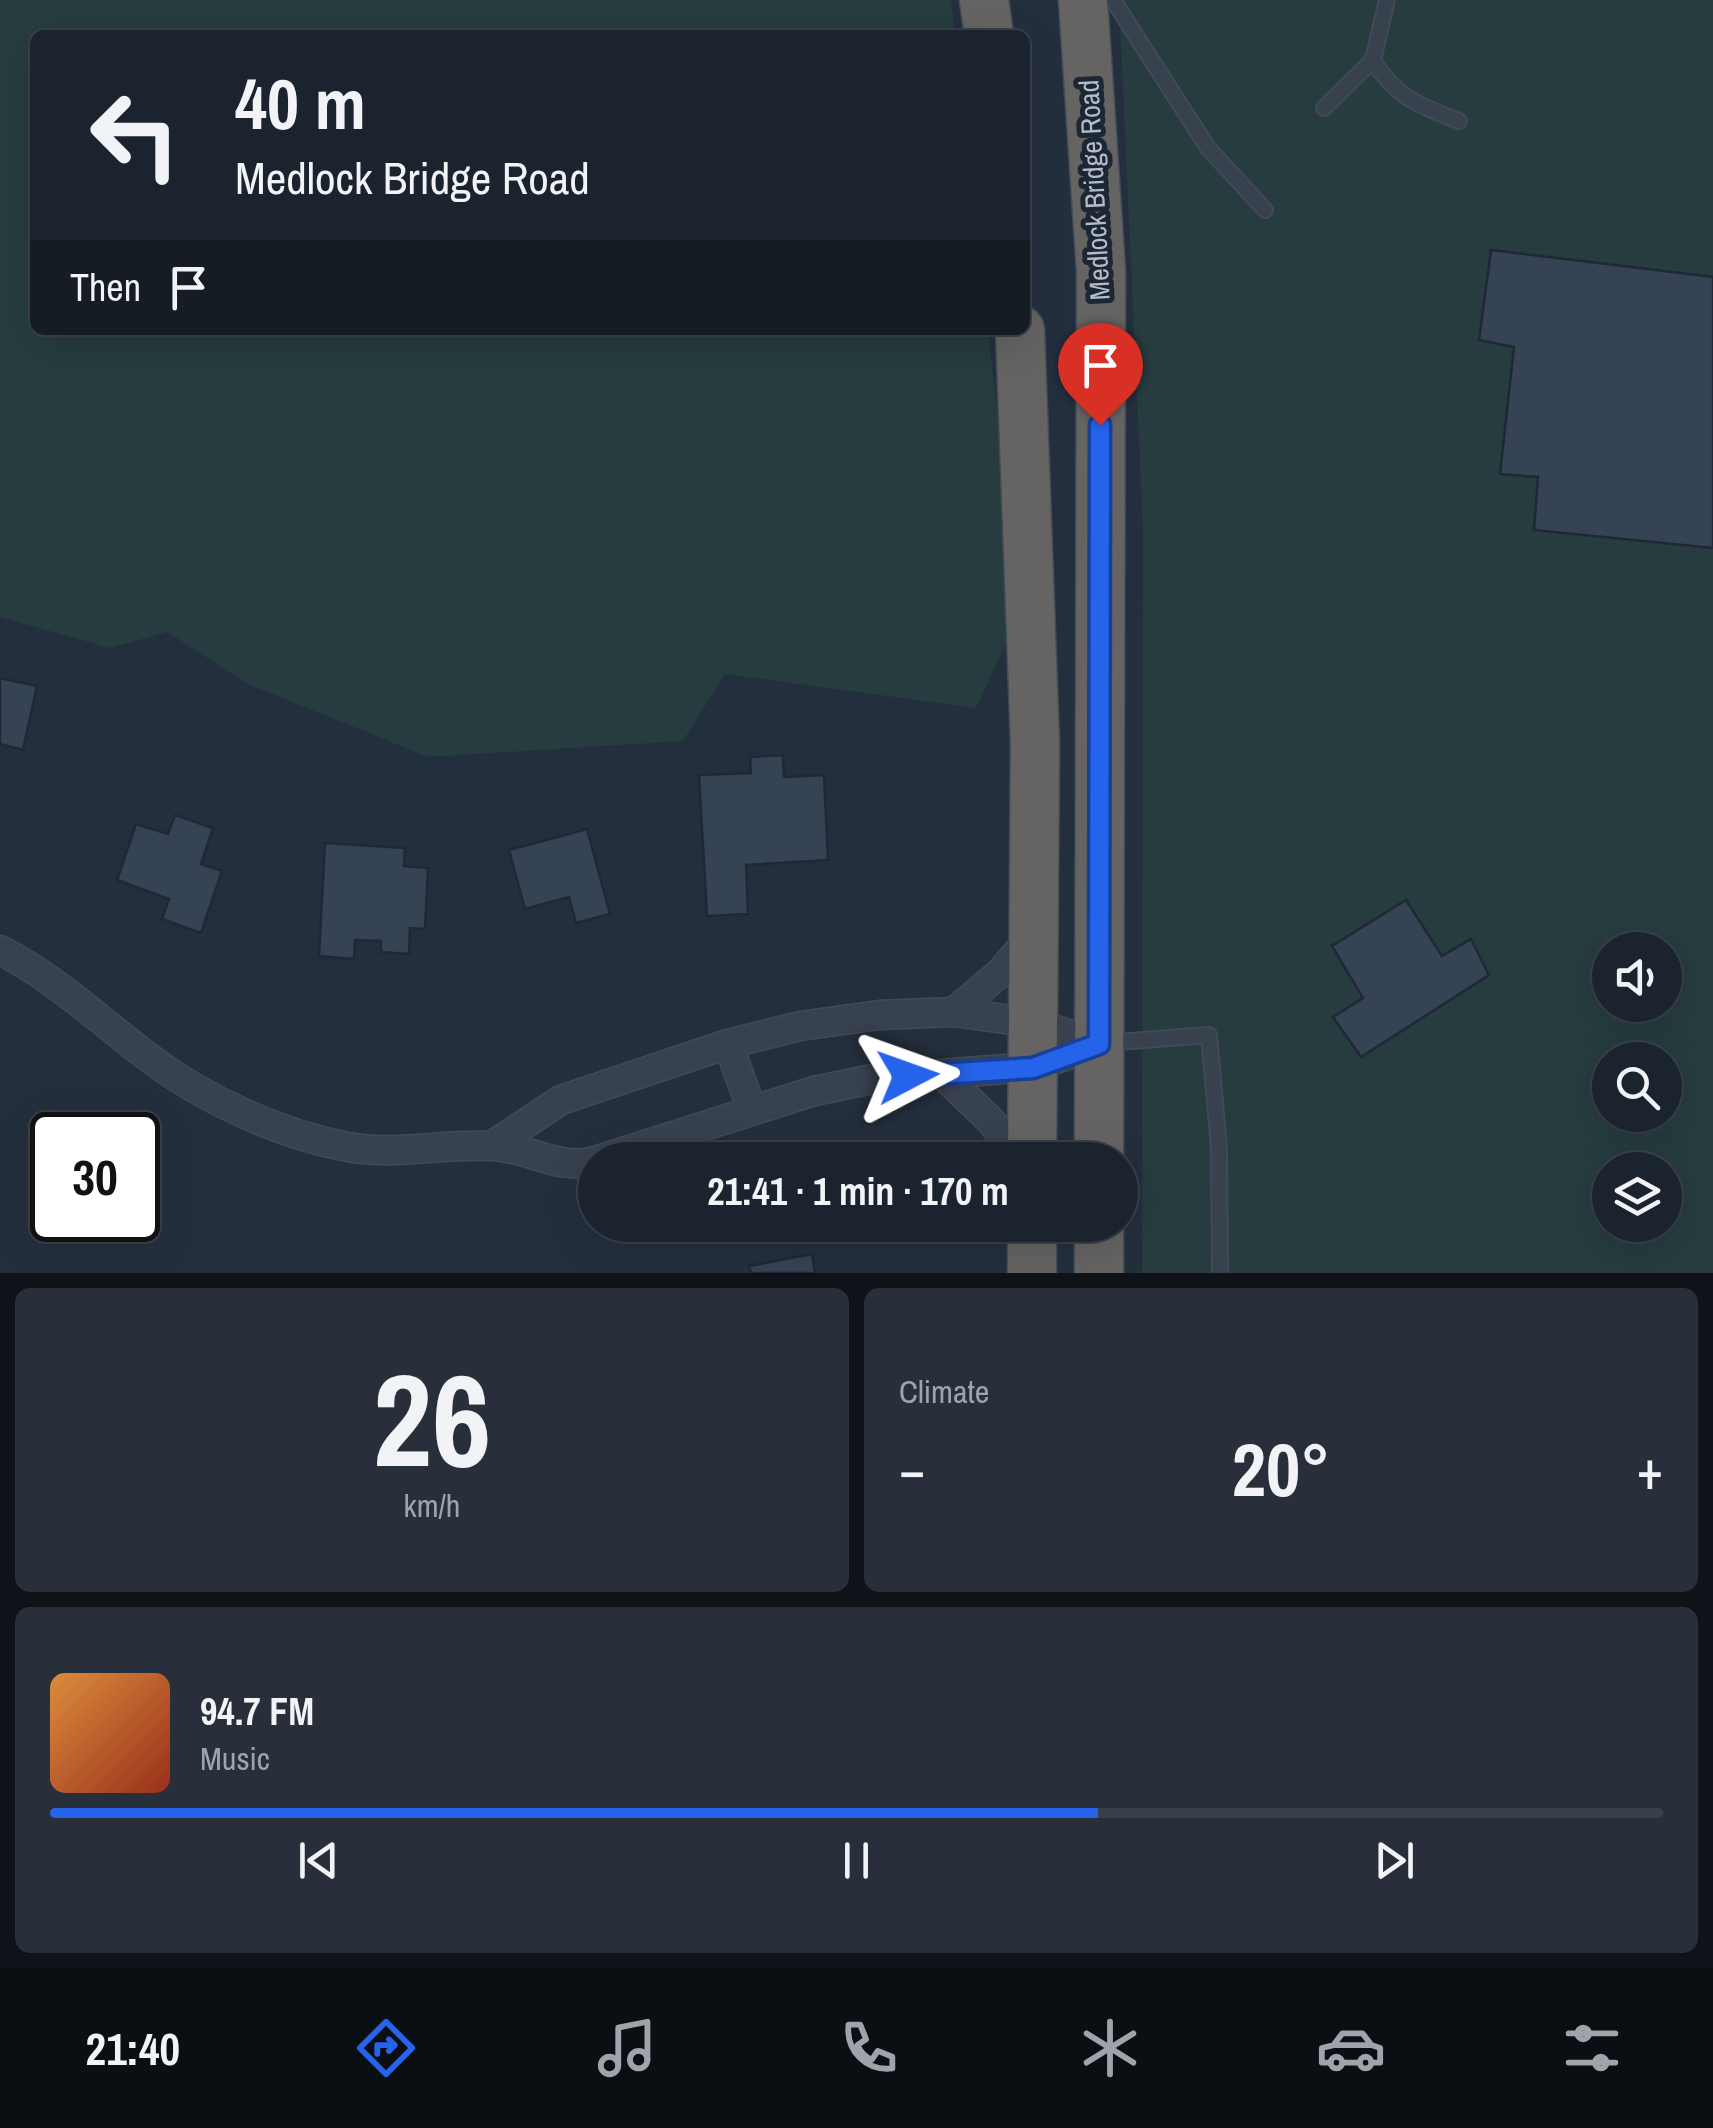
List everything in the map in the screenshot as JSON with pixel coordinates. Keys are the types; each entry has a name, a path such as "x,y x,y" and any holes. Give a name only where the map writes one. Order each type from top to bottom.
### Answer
{"highway":[{"path":"984,0 988,30"},
{"name":"Medlock Bridge Road","path":"1083,0 1101,270 1099,1142"},
{"path":"1020,335 1035,743 1032,1142"},
{"path":"1032,1242 1032,1273"},
{"path":"1099,1242 1099,1273"}],"street":[{"path":"954,1012 1001,972 1034,932"},
{"path":"0,950 36,968 151,1060 238,1110 293,1132 347,1147 395,1152 493,1146 578,1165"},
{"path":"493,1146 562,1100 728,1044 800,1026 879,1014 954,1012 1034,1045 1099,1044"},
{"path":"728,1044 752,1110"},
{"path":"653,1142 752,1110 873,1079 942,1074 1034,1045 1099,1044"},
{"path":"942,1074 990,1120 1006,1142"}],"lane":[{"path":"1113,0 1208,148 1265,210"},
{"path":"1324,108 1374,60 1387,0"},
{"path":"1374,60 1386,83 1406,101 1459,121"},
{"path":"1099,1044 1209,1035 1219,1148 1220,1273"}],"green space":[{"path":"0,0 951,0 954,30 30,30 30,335 989,335 1003,465 1007,641 976,708 725,674 683,741 428,757 248,684 167,632 110,648 0,617"},
{"path":"1119,0 1713,0 1713,1273 1142,1273 1143,529"}],"building":[{"path":"1491,250 1713,277 1713,548 1534,530 1538,477 1500,474 1514,347 1479,340"},
{"path":"0,678 37,686 23,750 0,744"},
{"path":"783,755 784,777 824,775 828,860 746,865 748,914 707,916 699,775 751,773 750,757"},
{"path":"175,815 213,828 201,864 222,871 201,933 162,919 169,899 117,880 136,824 168,834"},
{"path":"587,829 610,914 576,923 569,897 525,909 509,850"},
{"path":"325,843 405,848 404,866 428,868 425,929 410,928 409,954 381,952 381,941 355,940 354,959 319,956"},
{"path":"1406,900 1442,956 1471,939 1489,975 1361,1057 1333,1017 1363,998 1332,946"},
{"path":"812,1254 815,1273 751,1273 749,1266"}],"route":[{"path":"908,1076 1033,1068 1099,1044 1100,425"}]}
